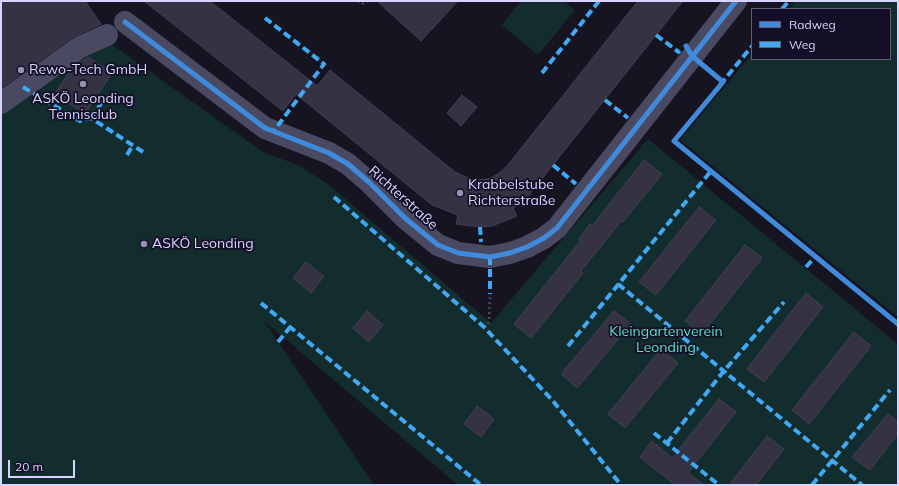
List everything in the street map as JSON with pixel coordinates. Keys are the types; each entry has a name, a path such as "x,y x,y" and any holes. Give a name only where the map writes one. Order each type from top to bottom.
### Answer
{"street":[{"name":"Richterstraße","path":"125,22 265,128 329,153 348,164 370,183 406,220 438,244 458,253 490,257 510,254 527,247 544,238 557,228 736,1"},
{"path":"1,103 80,47 107,35"}],"path":[{"path":"358,1 362,4 368,1"},
{"path":"484,327 489,322 490,294"}],"green space":[{"path":"521,1 564,1 575,10 538,55 502,25"},
{"path":"795,1 898,1 898,317 680,140 751,55 751,60 891,60 891,8 790,8"},
{"name":"Kleingartenverein Leonding","path":"110,43 263,152 298,165 328,184 491,323 648,139 898,344 898,485 458,485 264,321 374,485 1,485 1,112 85,49"}],"building":[{"name":"Rewo-Tech GmbH","path":"1,1 85,1 101,24 73,37 1,88"},
{"path":"144,1 210,1 317,86 330,70 455,172 477,180 488,179 498,174 507,166 638,1 683,1 529,195 513,209 517,216 492,226 480,227 456,224 458,215 432,205 296,94 283,111"},
{"path":"377,1 458,1 421,41"},
{"name":"ASKÖ Leonding Tennisclub","path":"88,57 112,73 85,114 55,94 72,68"},
{"path":"462,95 477,107 461,126 447,113"},
{"path":"644,160 662,174 623,222 622,220 581,271 583,273 531,338 514,324 581,240 579,239 590,224 592,226"},
{"path":"699,207 716,220 656,295 639,282"},
{"path":"745,245 762,258 702,334 685,321"},
{"path":"306,262 324,276 311,293 293,278"},
{"path":"806,293 823,307 764,382 747,369"},
{"path":"367,311 383,325 369,342 353,328"},
{"path":"614,311 631,324 577,388 561,374"},
{"path":"854,332 871,346 809,424 792,410"},
{"path":"661,349 678,363 625,428 608,414"},
{"path":"719,399 736,412 688,473 704,485 675,485 640,457 652,441 672,458"},
{"path":"477,406 494,419 481,437 464,424"},
{"path":"888,414 898,422 898,434 870,470 852,457"},
{"path":"767,436 784,449 756,485 729,485"}],"marked path":[{"path":"542,73 599,1"},
{"path":"783,8 789,1"},
{"path":"265,18 324,64 273,132"},
{"path":"656,35 680,53"},
{"path":"720,85 751,47"},
{"path":"23,87 80,121 91,118 143,152"},
{"path":"605,100 628,118"},
{"path":"91,118 103,101"},
{"path":"127,155 133,145"},
{"path":"553,165 576,184"},
{"path":"568,346 711,171"},
{"path":"334,197 484,327 553,401 621,485"},
{"path":"480,227 481,242"},
{"path":"490,257 490,294"},
{"path":"806,267 815,257"},
{"path":"618,284 862,485"},
{"path":"667,443 723,372 784,302"},
{"path":"261,303 481,485"},
{"path":"278,342 291,326"},
{"path":"812,485 890,390"},
{"path":"654,433 719,485"}],"cycle path":[{"path":"125,22 265,128 329,153 348,164 370,183 406,219 438,245 458,253 490,257 510,253 527,247 544,238 557,228 736,1"},
{"path":"686,46 692,56 723,82 674,141 898,324"}],"place":[{"name":"Rewo-Tech GmbH","path":"21,70"},
{"name":"ASKÖ Leonding Tennisclub","path":"83,84"},
{"name":"Krabbelstube Richterstraße","path":"460,193"},
{"name":"ASKÖ Leonding","path":"144,244"}]}
